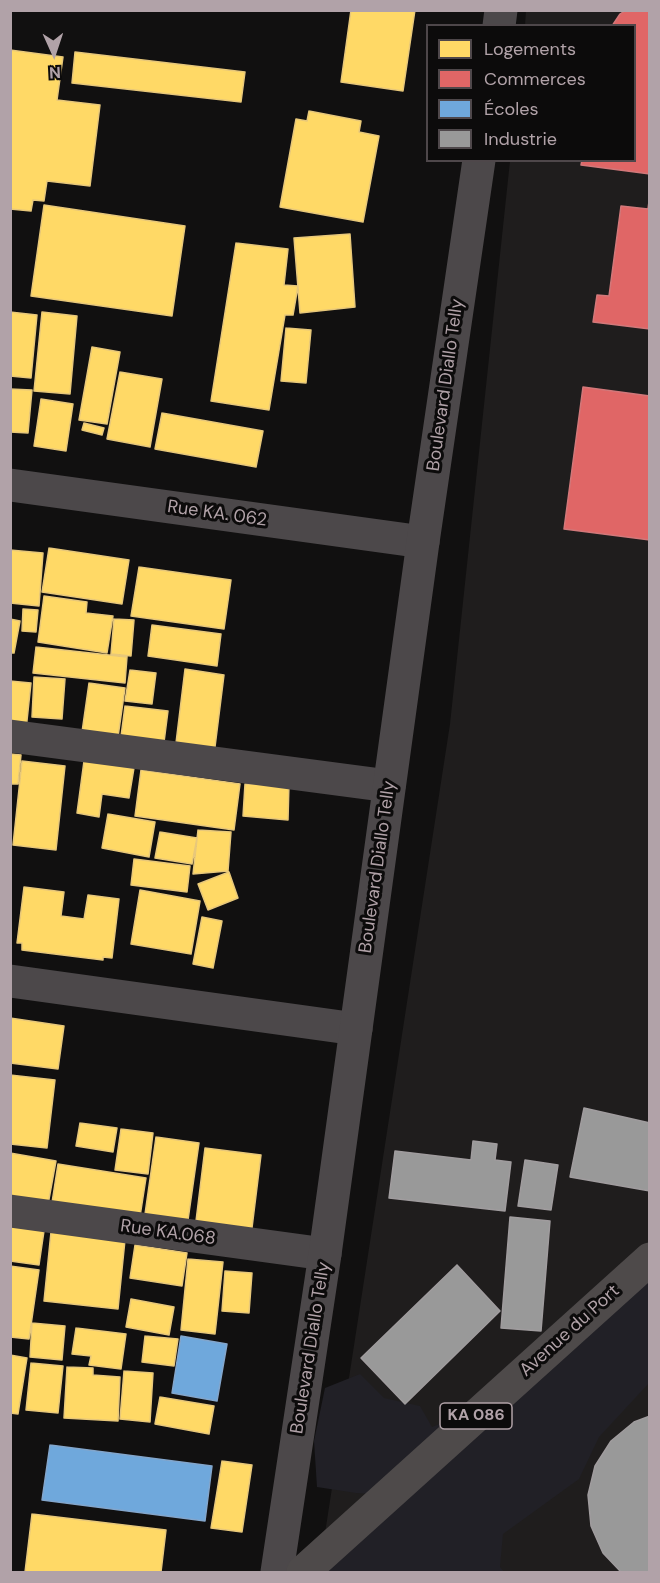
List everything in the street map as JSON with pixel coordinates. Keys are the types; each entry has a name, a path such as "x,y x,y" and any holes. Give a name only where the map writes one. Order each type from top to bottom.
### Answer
{"main road":[{"name":"Avenue du Port","path":"303,1572 650,1259"}],"street":[{"name":"Boulevard Diallo Telly","path":"277,1572 325,1254 423,542 479,162"},
{"name":"Rue KA. 062","path":"10,485 423,542"},
{"path":"10,736 389,786"},
{"path":"10,981 356,1029"},
{"name":"Rue KA.068","path":"10,1211 325,1254"}],"shaded area":[{"path":"526,11 649,11 649,1572 319,1572 450,724 510,162 636,162 636,24 525,24"},
{"path":"649,1244 649,1383 599,1437 579,1479 503,1534 500,1567 504,1572 311,1572 373,1494 317,1487 314,1441 325,1388 360,1374 384,1398 420,1406 432,1427 467,1413"}],"building: Logements":[{"path":"351,10 415,10 403,91 341,82"},
{"path":"10,50 63,57 57,100 100,105 90,186 47,181 44,201 33,200 31,211 10,209"},
{"path":"75,52 245,72 241,102 72,83"},
{"path":"309,111 361,121 359,132 379,136 363,222 280,207 296,119 307,121"},
{"path":"44,205 185,226 172,316 31,296"},
{"path":"350,234 355,307 300,313 294,238"},
{"path":"236,243 288,249 284,285 298,286 293,315 285,315 269,410 211,401"},
{"path":"10,312 37,315 31,378 10,376"},
{"path":"42,312 77,316 70,394 34,391"},
{"path":"286,328 311,330 306,383 281,381"},
{"path":"92,347 120,352 107,424 79,420"},
{"path":"120,372 162,379 150,447 107,439"},
{"path":"10,389 32,390 28,433 10,432"},
{"path":"41,399 73,404 66,451 34,446"},
{"path":"162,413 263,431 256,467 155,449"},
{"path":"84,423 104,428 102,435 82,430"},
{"path":"49,548 129,560 122,604 42,592"},
{"path":"10,550 43,553 39,606 10,603"},
{"path":"139,567 231,580 224,629 131,616"},
{"path":"44,596 87,602 86,613 113,616 107,653 38,642"},
{"path":"23,609 38,610 36,632 22,631"},
{"path":"10,619 20,621 14,653 10,653"},
{"path":"114,619 134,620 131,656 111,654"},
{"path":"152,625 221,634 217,666 148,656"},
{"path":"36,647 127,657 125,683 33,673"},
{"path":"185,669 224,675 214,755 175,751"},
{"path":"130,670 156,673 152,704 125,701"},
{"path":"34,677 65,679 62,719 32,717"},
{"path":"10,681 31,683 26,730 10,728"},
{"path":"89,683 125,688 117,744 81,739"},
{"path":"125,706 168,711 163,750 120,744"},
{"path":"10,754 21,755 18,784 10,784"},
{"path":"22,761 65,766 56,850 13,845"},
{"path":"84,761 134,768 129,798 102,794 99,817 77,813"},
{"path":"141,770 240,784 234,830 135,816"},
{"path":"245,784 289,784 288,820 243,816"},
{"path":"108,814 155,822 149,857 102,848"},
{"path":"198,830 231,832 228,871 193,874"},
{"path":"160,832 197,838 192,864 155,858"},
{"path":"134,859 190,866 187,892 131,885"},
{"path":"229,872 238,898 208,910 198,884"},
{"path":"24,887 64,892 61,916 84,919 88,895 119,899 112,958 103,957 103,960 22,950 22,943 17,943"},
{"path":"140,890 200,901 191,954 131,944"},
{"path":"202,917 222,921 213,968 193,964"},
{"path":"10,1018 64,1026 58,1069 10,1063"},
{"path":"10,1075 55,1080 47,1148 10,1144"},
{"path":"80,1123 117,1128 113,1152 76,1146"},
{"path":"121,1129 153,1133 148,1174 115,1170"},
{"path":"156,1137 199,1143 187,1227 144,1221"},
{"path":"205,1148 261,1155 251,1236 195,1229"},
{"path":"10,1153 56,1161 47,1210 10,1204"},
{"path":"58,1164 146,1178 139,1223 51,1209"},
{"path":"10,1226 44,1231 39,1265 10,1261"},
{"path":"51,1232 125,1240 118,1309 44,1301"},
{"path":"135,1245 187,1253 182,1286 130,1278"},
{"path":"188,1259 223,1262 215,1334 181,1330"},
{"path":"10,1266 39,1270 29,1339 10,1337"},
{"path":"225,1271 252,1273 249,1313 222,1311"},
{"path":"131,1299 174,1307 169,1335 126,1327"},
{"path":"32,1323 65,1326 62,1360 30,1357"},
{"path":"76,1328 126,1334 121,1369 89,1365 91,1356 72,1354"},
{"path":"145,1336 178,1339 174,1366 142,1362"},
{"path":"10,1355 27,1358 18,1414 10,1413"},
{"path":"31,1363 63,1366 58,1413 26,1410"},
{"path":"67,1367 93,1368 93,1375 120,1377 118,1421 64,1418"},
{"path":"124,1371 153,1373 150,1422 120,1419"},
{"path":"160,1397 214,1406 209,1434 155,1424"},
{"path":"222,1461 252,1465 242,1532 211,1528"},
{"path":"32,1514 166,1530 161,1572 25,1572"}],"building: Commerces":[{"path":"626,10 650,10 650,174 581,165 582,162 636,162 636,24 613,24"},
{"path":"650,193 650,329 593,322 597,295 609,296 621,206 648,209"},
{"path":"583,387 650,396 650,540 564,529"}],"building: Écoles":[{"path":"181,1336 227,1344 217,1401 172,1393"},
{"path":"50,1445 212,1466 205,1521 42,1500"}],"building: Industrie":[{"path":"584,1108 650,1123 650,1191 570,1177"},
{"path":"473,1141 497,1144 495,1160 511,1162 505,1211 389,1198 395,1151 471,1160"},
{"path":"525,1160 558,1165 551,1210 518,1206"},
{"path":"510,1217 550,1221 541,1331 501,1328"},
{"path":"457,1265 500,1311 405,1404 361,1358"},
{"path":"650,1416 650,1572 621,1572 603,1553 591,1526 588,1495 595,1466 611,1441 634,1422"}]}
